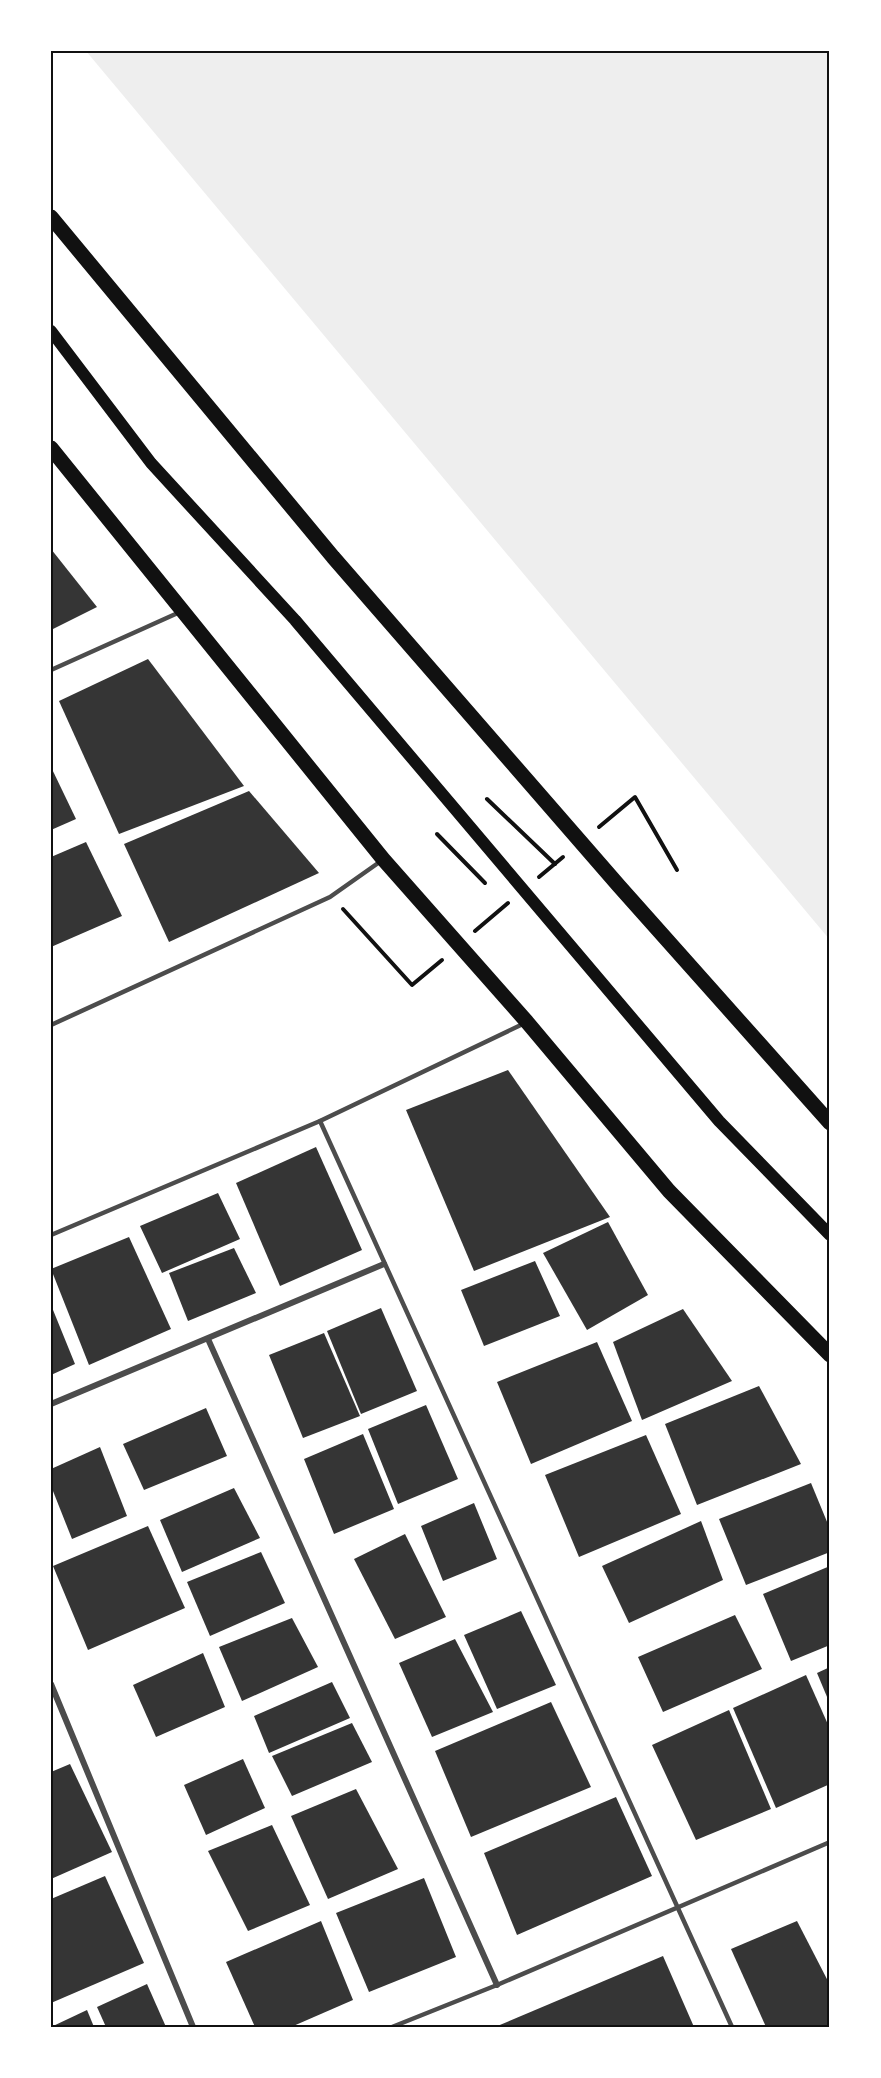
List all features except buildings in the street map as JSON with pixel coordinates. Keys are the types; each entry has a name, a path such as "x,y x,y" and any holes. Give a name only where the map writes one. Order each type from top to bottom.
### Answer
{"main road":[{"path":"51,217 333,557 619,886 830,1123"},
{"path":"51,331 151,463 295,620 719,1121 830,1235"},
{"path":"51,448 383,858 527,1022 669,1191 830,1355"}],"street":[{"path":"51,1404 384,1264"},
{"path":"208,1339 497,1985"},
{"path":"51,1684 193,2027"}],"lane":[{"path":"51,670 181,611"},
{"path":"51,1025 330,897 383,858"},
{"path":"51,1235 320,1121 527,1022"},
{"path":"320,1121 732,2027"},
{"path":"392,2027 497,1985 830,1842"}],"path":[{"path":"635,797 677,870"},
{"path":"487,799 555,864"},
{"path":"437,834 491,889"},
{"path":"499,897 507,905"},
{"path":"351,916 412,986"}],"shaded area":[{"path":"86,51 830,51 830,940"}]}
